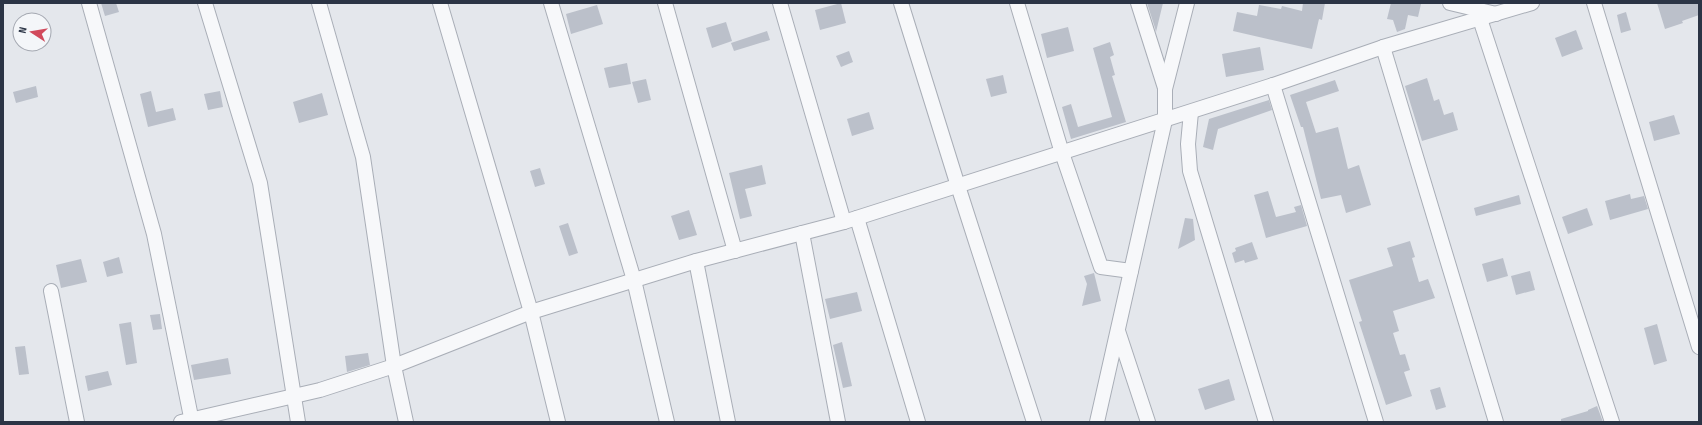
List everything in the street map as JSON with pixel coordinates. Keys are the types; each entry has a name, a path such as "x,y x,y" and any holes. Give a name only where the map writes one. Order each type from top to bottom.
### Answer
{"street":[{"path":"89,3 154,234 188,421 320,390 394,366 531,312 696,261 851,220 1191,112 1383,47 1532,3"},
{"path":"205,3 260,183 298,422"},
{"path":"319,3 363,157 394,366 406,422"},
{"path":"440,3 531,312 558,422"},
{"path":"551,3 634,280 667,422"},
{"path":"666,3 735,251"},
{"path":"780,3 918,422"},
{"path":"901,3 1034,422"},
{"path":"1018,3 1062,153 1101,267 1131,271"},
{"path":"1138,3 1165,89"},
{"path":"1097,422 1165,120 1165,89 1187,3"},
{"path":"1450,3 1498,14"},
{"path":"1594,3 1699,347"},
{"path":"1480,19 1612,422"},
{"path":"1383,47 1496,422"},
{"path":"1273,85 1376,422"},
{"path":"1191,112 1188,144 1190,171 1266,422"},
{"path":"802,233 838,422"},
{"path":"696,261 728,422"},
{"path":"51,291 77,422"},
{"path":"1118,330 1148,422"}],"building":[{"path":"101,3 116,3 119,12 105,16"},
{"path":"841,3 846,23 820,30 815,10"},
{"path":"1147,3 1163,3 1156,32 1155,28"},
{"path":"1303,3 1325,3 1322,20 1319,19 1312,49 1233,31 1237,12 1257,16 1259,5 1281,9 1282,6 1302,11"},
{"path":"1391,3 1421,4 1418,17 1408,15 1405,29 1397,32 1393,20 1387,19"},
{"path":"1657,3 1699,3 1699,15 1682,21 1683,23 1665,29"},
{"path":"597,5 603,24 571,34 566,14"},
{"path":"1626,12 1631,30 1621,33 1617,15"},
{"path":"726,22 732,41 712,48 706,28"},
{"path":"1068,27 1074,51 1047,58 1041,34"},
{"path":"1576,30 1583,49 1562,57 1555,38"},
{"path":"767,31 770,40 734,51 731,43"},
{"path":"1110,42 1114,55 1110,57 1115,75 1112,76 1126,122 1071,139 1062,107 1071,104 1078,127 1112,117 1093,48"},
{"path":"1260,47 1264,70 1226,77 1222,54"},
{"path":"849,51 853,62 841,67 836,56"},
{"path":"627,63 631,84 609,88 604,68"},
{"path":"1003,75 1007,93 991,97 986,79"},
{"path":"1427,78 1434,101 1439,99 1444,115 1453,112 1458,130 1422,141 1405,86"},
{"path":"646,79 651,100 638,103 632,82"},
{"path":"1335,80 1339,91 1306,102 1316,133 1338,127 1348,169 1359,165 1371,205 1346,213 1341,195 1321,199 1303,127 1301,127 1290,95"},
{"path":"36,86 38,97 16,103 13,92"},
{"path":"151,91 156,112 173,108 176,120 148,127 140,94"},
{"path":"220,91 223,107 208,110 204,94"},
{"path":"322,93 328,115 299,123 293,102"},
{"path":"1269,100 1272,110 1218,129 1213,150 1203,147 1209,119"},
{"path":"869,112 874,129 852,136 847,119"},
{"path":"1674,115 1680,134 1654,141 1649,122"},
{"path":"762,165 766,184 745,189 752,216 740,219 729,173"},
{"path":"540,168 545,184 535,187 530,171"},
{"path":"1268,191 1276,217 1296,212 1294,207 1301,205 1307,226 1266,238 1254,195"},
{"path":"1630,194 1631,199 1644,196 1648,209 1610,220 1605,201"},
{"path":"1519,195 1521,204 1476,216 1474,208"},
{"path":"1587,208 1593,225 1568,234 1562,217"},
{"path":"689,210 697,235 679,240 671,216"},
{"path":"1185,218 1193,219 1195,240 1178,249"},
{"path":"568,223 578,253 569,256 559,226"},
{"path":"1410,241 1415,257 1412,258 1419,282 1428,279 1435,298 1393,311 1399,331 1393,333 1400,355 1405,354 1410,370 1404,372 1412,396 1386,405 1359,322 1362,321 1349,280 1393,266 1387,248"},
{"path":"1252,242 1258,259 1245,263 1244,260 1235,263 1232,253 1236,251 1235,248"},
{"path":"119,257 123,273 107,277 103,262"},
{"path":"1503,258 1508,276 1487,282 1482,264"},
{"path":"81,259 87,282 61,288 56,265"},
{"path":"1530,271 1535,290 1516,295 1511,276"},
{"path":"1094,273 1101,301 1082,306 1087,284 1084,276"},
{"path":"857,292 862,311 830,319 825,299"},
{"path":"160,314 162,329 153,330 150,315"},
{"path":"131,322 137,363 126,365 119,324"},
{"path":"1657,324 1667,361 1654,365 1644,328"},
{"path":"842,342 852,386 843,388 833,345"},
{"path":"25,346 29,374 19,375 15,347"},
{"path":"368,353 370,365 347,372 345,356"},
{"path":"228,358 231,374 194,380 191,365"},
{"path":"108,371 112,385 88,391 85,376"},
{"path":"1229,379 1235,400 1205,410 1198,389"},
{"path":"1440,387 1446,407 1436,410 1430,390"},
{"path":"1597,406 1603,422 1561,422 1561,419 1588,411"}]}
